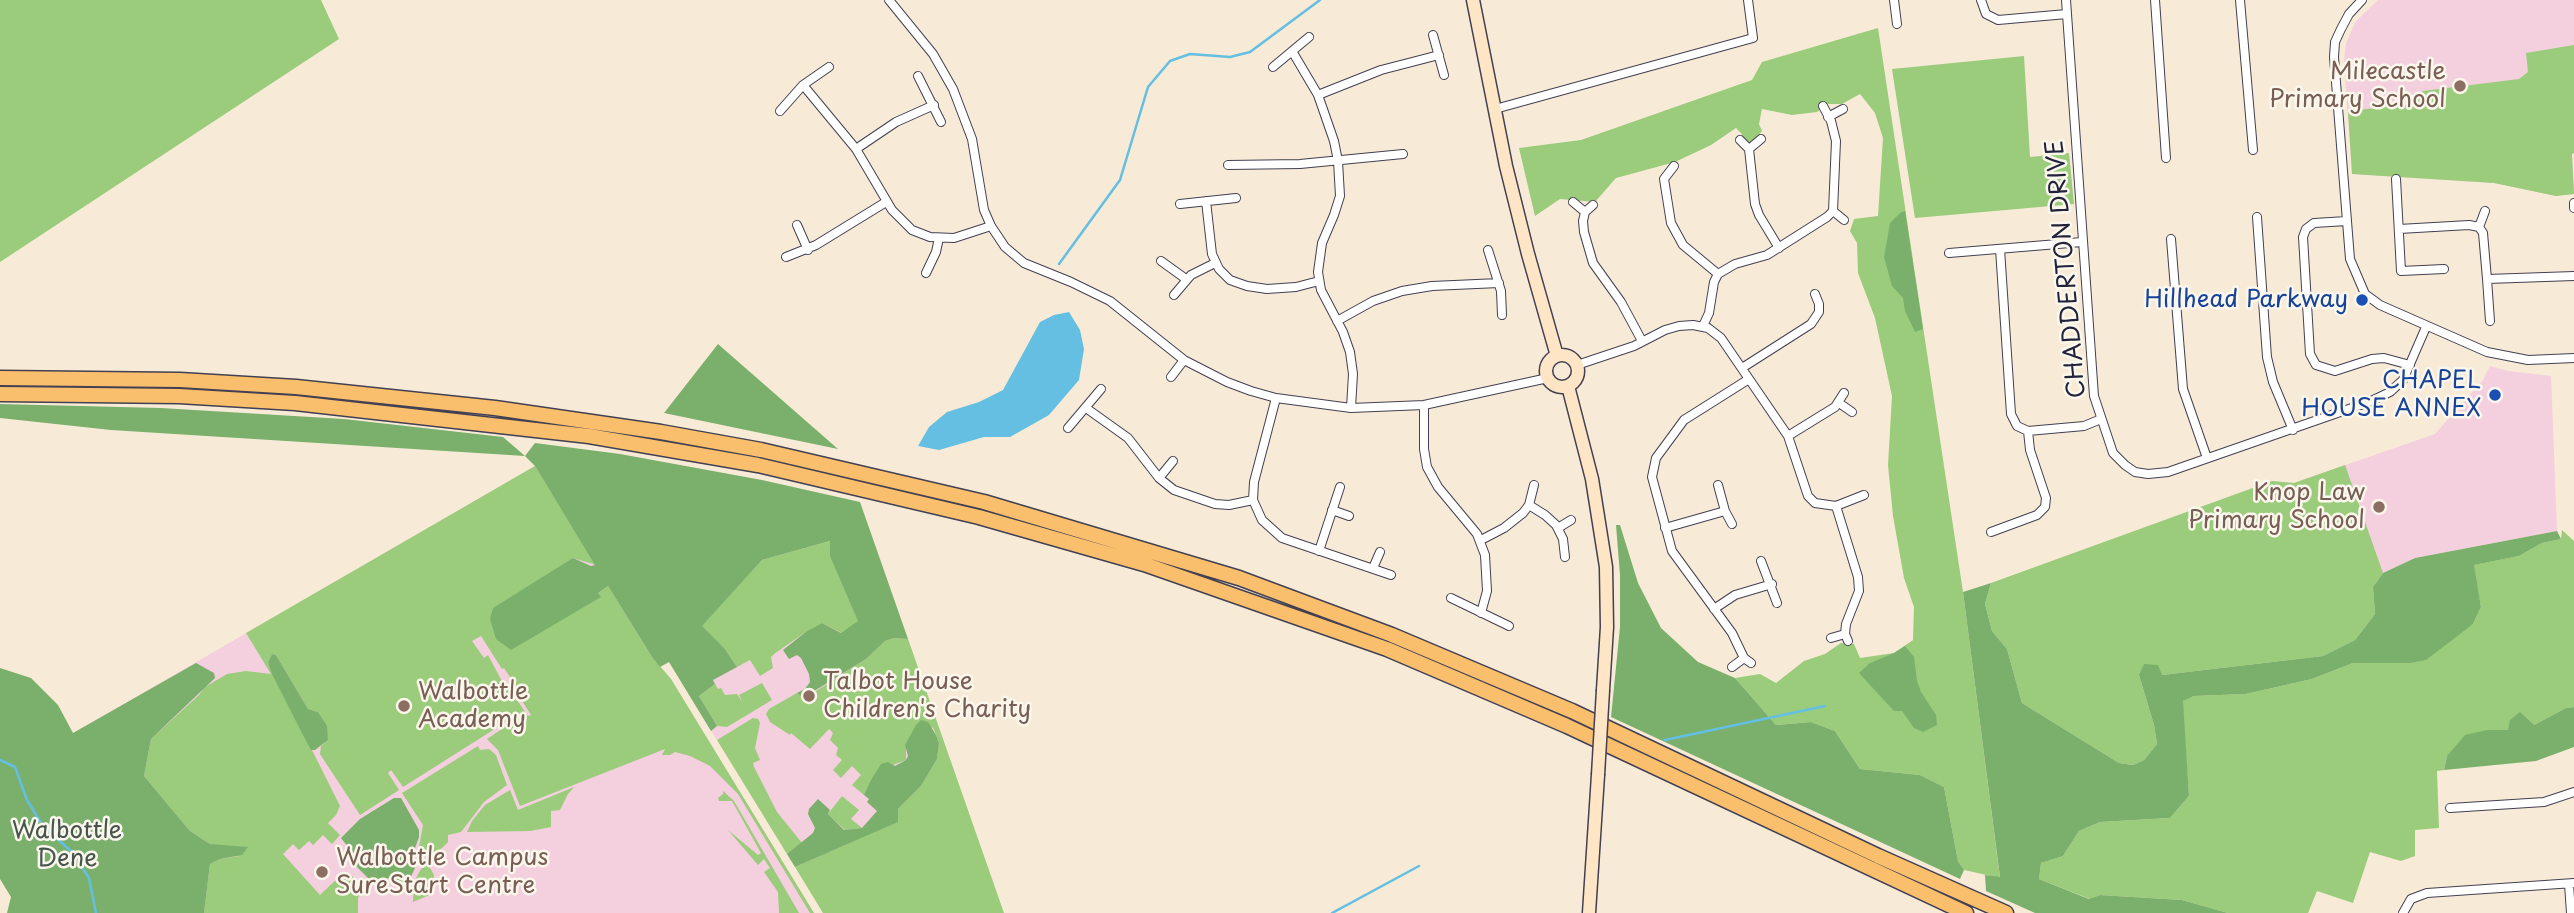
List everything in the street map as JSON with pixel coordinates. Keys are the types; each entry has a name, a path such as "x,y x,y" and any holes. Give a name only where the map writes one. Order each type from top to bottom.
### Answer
{"highway":[{"path":"0,378 180,380 296,387 495,408 650,430 761,450 984,502 1239,578 1392,635 1572,710 1878,856 2006,913"},
{"path":"0,394 179,396 295,403 561,432 658,446 758,465 979,517 1144,564 1387,649 1567,726 1966,913"}],"street":[{"path":"889,0 933,54 960,103 972,139 984,210 991,226 1015,257 1110,301 1184,360 1227,382 1276,398 1351,408 1424,405 1548,378"},
{"path":"1473,0 1528,254 1557,356"},
{"path":"1495,109 1754,38 1748,0"},
{"path":"1894,0 1897,24"},
{"path":"1981,0 1986,14 1998,20 2067,15"},
{"name":"CHADDERTON DRIVE","path":"2066,0 2094,396 2113,453 2125,465 2135,472 2168,472 2292,430 2390,392 2403,380 2426,327"},
{"path":"2155,0 2166,158"},
{"path":"2240,0 2253,150"},
{"path":"2361,0 2348,14 2335,42 2350,259 2365,294 2380,305 2426,327 2487,352 2528,360 2574,358"},
{"path":"1433,35 1444,75"},
{"path":"1273,66 1309,37"},
{"path":"1292,51 1318,95 1338,161 1340,196 1319,253 1319,282 1347,341 1352,364 1351,408"},
{"path":"1318,95 1381,70 1439,55"},
{"path":"780,111 803,85 829,66"},
{"path":"918,76 941,122"},
{"path":"803,85 856,149 898,218 912,230 939,238 954,239 991,226"},
{"path":"856,149 897,122 933,105"},
{"path":"1703,326 1711,307 1714,282 1718,274 1735,264 1754,260 1779,248 1828,217 1833,211 1837,151 1835,131 1823,106"},
{"path":"1828,117 1843,109"},
{"path":"1749,149 1761,139"},
{"path":"1740,140 1749,149 1755,204 1779,248"},
{"path":"1228,165 1300,164 1403,153"},
{"path":"1674,166 1666,176 1671,223 1683,245 1718,274"},
{"path":"1654,171 1666,176"},
{"path":"2396,178 2401,271 2444,269"},
{"path":"1180,204 1237,198"},
{"path":"1206,201 1215,263 1230,279 1247,286 1282,289 1319,282"},
{"path":"786,257 808,250 886,202"},
{"path":"1573,202 1585,212"},
{"path":"2574,203 2574,208"},
{"path":"1592,205 1585,212 1584,232 1593,263 1621,302 1642,341"},
{"path":"1833,211 1844,220"},
{"path":"2479,227 2485,211"},
{"path":"2256,217 2267,357 2273,382 2292,430"},
{"path":"2347,221 2314,223 2306,229 2303,237 2310,354 2316,365 2335,372 2372,359 2384,358 2410,365"},
{"path":"797,225 808,250"},
{"path":"2399,229 2469,225 2479,227 2483,233 2490,321"},
{"path":"926,273 939,238"},
{"path":"2171,239 2179,367 2183,389 2207,458"},
{"path":"1949,253 2082,242"},
{"path":"2000,249 2011,415 2017,426 2028,431 2084,426 2101,419"},
{"path":"1488,250 1503,299 1502,315"},
{"path":"1161,261 1186,279"},
{"path":"1174,295 1196,271 1215,263"},
{"path":"2487,279 2574,276"},
{"path":"1337,321 1373,301 1402,291 1432,286 1499,283"},
{"path":"1742,368 1811,324 1819,312 1815,294"},
{"path":"1577,365 1679,326 1703,326 1720,338 1788,436 1808,496 1815,503 1836,506 1864,495"},
{"path":"1557,356 1569,356 1577,365 1577,377 1568,386 1557,386 1548,378 1548,363 1557,356"},
{"path":"1171,377 1184,360"},
{"path":"1732,667 1747,660 1732,633 1679,563 1665,528 1652,477 1656,458 1684,420 1749,379"},
{"path":"1568,386 1592,479 1606,567 1607,627 1589,913"},
{"path":"1068,428 1101,389"},
{"path":"1788,436 1839,403 1844,393"},
{"path":"1276,398 1255,473 1253,500 1262,520 1275,534 1291,542 1391,575"},
{"path":"1839,403 1852,412"},
{"path":"1424,405 1424,449 1427,467 1438,487 1481,540 1485,555 1487,592 1481,612"},
{"path":"1086,408 1128,438 1159,478 1174,491 1215,504 1239,504 1253,500"},
{"path":"1991,532 2037,515 2045,507 2046,498 2029,450 2028,431"},
{"path":"1159,478 1173,461"},
{"path":"1481,540 1504,528 1523,513 1529,505 1534,485"},
{"path":"1718,485 1725,511 1732,524"},
{"path":"1319,551 1340,486"},
{"path":"1529,505 1545,515 1558,528 1565,557"},
{"path":"1831,638 1847,637 1846,624 1859,592 1858,577 1836,506"},
{"path":"1332,510 1349,516"},
{"path":"1665,528 1725,511"},
{"path":"1558,528 1571,520"},
{"path":"1373,568 1380,552"},
{"path":"1761,561 1777,603"},
{"path":"1714,609 1735,595 1772,584"},
{"path":"1451,598 1508,626"},
{"path":"2450,808 2544,802 2574,792"},
{"path":"2403,913 2411,899 2427,892 2572,883 2571,913"}],"shaded area":[{"name":"Milecastle Primary School","path":"2378,0 2574,0 2574,194 2556,196 2494,183 2352,174 2344,61 2346,43 2356,21"},
{"path":"2490,366 2551,376 2557,531 2415,558 2383,573 2373,587 2272,481 2294,483 2435,434 2483,380"},
{"name":"Walbottle Academy","path":"535,466 652,657 671,679 814,913 171,913 72,734"},
{"name":"Talbot House Children's Charity","path":"870,531 962,794 795,867 669,662 762,560"}],"green space":[{"path":"0,0 321,0 339,39 0,262"},
{"path":"1878,28 1963,592 2000,878 1964,870 1958,861 1944,787 1920,775 1860,769 1835,731 1811,722 1776,725 1735,678 1760,674 1776,683 1804,661 1825,654 1841,643 1854,644 1860,658 1894,653 1913,640 1914,607 1904,578 1893,516 1888,465 1892,396 1875,318 1858,273 1857,243 1850,231 1854,219 1878,216 1883,138 1875,113 1860,94 1842,104 1828,104 1817,112 1792,115 1762,109 1759,124 1762,131 1749,147 1741,140 1742,134 1736,128 1711,145 1675,162 1616,178 1595,202 1560,199 1535,216 1519,148 1581,140 1752,80 1762,62"},
{"path":"2574,45 2574,194 2556,196 2494,183 2352,174 2348,111 2405,105 2423,91 2519,79 2528,72 2526,53"},
{"path":"2024,56 2030,157 2069,153 2074,204 1915,218 1892,69"},
{"path":"1905,211 1923,329 1915,332 1905,311 1903,298 1892,286 1884,257 1890,223"},
{"path":"718,344 838,449 664,413"},
{"path":"0,404 161,408 344,419 503,437 525,456 111,430 0,418"},
{"path":"535,443 620,454 762,480 860,502 908,639 894,638 885,641 866,659 803,698 797,693 805,689 810,682 809,674 801,658 797,655 789,659 783,650 822,623 841,633 858,621 830,556 830,541 762,560 702,626 725,649 737,667 713,680 715,684 699,696 717,726 711,731 669,662 660,667 608,586 598,593 601,597 511,650 496,639 490,619 493,608 573,558 591,566 595,565 535,466 525,456"},
{"path":"2345,465 2383,573 2373,587 2375,614 2355,640 2323,656 2162,675 2139,675 2157,744 2144,760 2133,765 2119,763 2022,703 2007,649 1992,631 1985,604 1991,583 2272,481 2294,483"},
{"path":"535,466 596,565 573,558 502,644 509,646 600,597 598,593 608,586 652,657 671,679 814,913 810,913 738,794 710,766 690,756 675,752 662,755 665,749 520,806 498,750 487,739 521,716 520,713 403,787 391,770 388,773 399,790 360,815 320,754 321,746 328,740 326,726 318,712 308,709 276,655 272,654 268,662 340,806 328,823 340,835 332,844 323,835 313,845 309,841 299,850 293,844 283,854 320,895 341,875 346,872 351,875 363,887 358,898 358,913 204,913 210,864 220,859 239,856 210,844 190,831 144,776 151,739 205,687 227,674 246,671 271,674 246,633","holes":["481,636 502,669 504,668 512,680 510,682 531,715 528,716 506,684 504,685 488,655 484,658 472,641"]},
{"path":"1616,525 1620,525 1638,583 1661,628 1698,662 1735,678 1776,725 1811,722 1835,731 1860,769 1920,775 1944,787 1958,861 1964,870 1960,879 1611,717 1620,627"},
{"path":"2562,530 2574,541 2574,707 2566,708 2534,725 2508,730 2487,730 2447,756 2444,770 2437,771 2439,828 2415,830 2415,856 2401,861 2370,852 2353,903 2317,891 2308,913 2228,913 2182,900 2100,895 2090,899 2039,879 2041,863 2063,856 2079,831 2100,822 2170,818 2189,796 2182,701 2194,696 2246,694 2312,679 2353,663 2410,663 2473,624 2481,607 2473,565 2519,556 2542,543 2561,539"},
{"path":"2557,531 2561,539 2542,543 2519,556 2474,565 2481,607 2473,624 2426,660 2410,663 2353,663 2312,679 2246,694 2194,696 2183,701 2189,796 2170,818 2100,822 2079,831 2063,856 2041,863 2039,879 2089,899 2100,895 2182,900 2228,913 2035,913 1986,891 1985,875 2000,877 1963,592 1991,583 1985,604 1992,631 2007,649 2022,703 2119,763 2133,765 2144,760 2157,744 2139,675 2144,664 2158,665 2162,675 2323,656 2355,640 2375,614 2373,587 2383,573 2415,558"},
{"path":"830,541 840,578 859,622 842,633 822,623 807,631 774,654 771,657 773,668 760,676 750,660 737,667 725,649 701,626 762,560"},
{"path":"894,638 908,639 1004,913 823,913 795,867 897,822 898,809 921,786 937,759 939,743 933,727 906,749 906,760 877,771 864,795 852,785 861,775 852,766 841,778 833,770 842,760 836,755 838,748 830,740 833,733 829,729 810,749 791,733 790,735 770,722 766,714 769,709 797,693 803,698 810,695 866,659 885,641"},
{"path":"1905,646 1914,657 1921,692 1936,715 1937,725 1923,732 1914,728 1902,711 1894,711 1859,673 1870,663"},
{"path":"272,654 276,655 308,709 318,712 327,726 328,740 315,750 311,750 272,674 268,662"},
{"name":"Walbottle Dene","path":"196,663 214,673 215,678 151,739 144,776 190,831 210,844 248,847 242,855 220,859 210,864 204,913 7,913 11,897 0,879 0,668 31,678 58,705 73,733"},
{"path":"762,683 772,700 727,727 717,726 699,696 715,684 725,695 737,694 743,703 739,695"},
{"path":"2574,707 2574,747 2536,761 2444,770 2447,756 2465,735 2487,730 2508,730 2510,720 2520,712 2534,725 2566,708"},
{"path":"753,718 760,723 755,748 760,760 753,763 754,767 777,812 802,843 787,854 717,740"},
{"path":"921,720 928,722 936,735 939,743 937,759 921,786 898,809 898,822 795,867 787,854 813,833 815,828 808,814 809,809 818,799 830,810 828,814 844,830 862,828 877,811 864,795 871,780 881,764 888,762 895,766 906,760 908,756 905,745"},
{"path":"478,746 480,750 489,749 496,755 507,785 484,802 461,832 448,835 448,842 434,855 420,857 418,853 423,825 402,793"},
{"path":"574,787 560,810 551,811 551,827 530,831 467,832 485,805 510,790 518,810"},
{"path":"723,791 734,801 799,913 779,913 778,892 764,872 770,868 764,859 758,865 728,830 758,855 761,853 732,801 719,801"},
{"path":"842,796 859,810 851,819 862,828 845,830 828,814"},
{"path":"394,798 401,798 419,830 414,851 401,858 415,868 406,887 391,878 370,880 355,865 355,856 341,838 360,819"},
{"path":"428,864 434,875 432,894 413,902 414,882 421,869"}],"water":[{"path":"1069,312 1080,330 1084,349 1079,380 1049,415 1010,437 984,437 939,450 918,446 929,427 947,412 979,402 1003,390 1040,322"}],"waterway":[{"path":"1059,264 1120,180 1148,87 1170,61 1190,54 1230,57 1250,52 1320,0"},
{"path":"1665,740 1825,706"},
{"path":"0,760 15,767 27,800 43,826 73,853 89,878 96,913"},
{"path":"1332,913 1419,866"}],"place":[{"name":"Milecastle Primary School","path":"2460,86"},
{"name":"Hillhead Parkway","path":"2362,300"},
{"name":"CHAPEL HOUSE ANNEX","path":"2495,395"},
{"name":"Knop Law Primary School","path":"2379,507"},
{"name":"Talbot House Children's Charity","path":"809,696"},
{"name":"Walbottle Academy","path":"404,706"},
{"name":"Walbottle Campus SureStart Centre","path":"322,872"}]}
